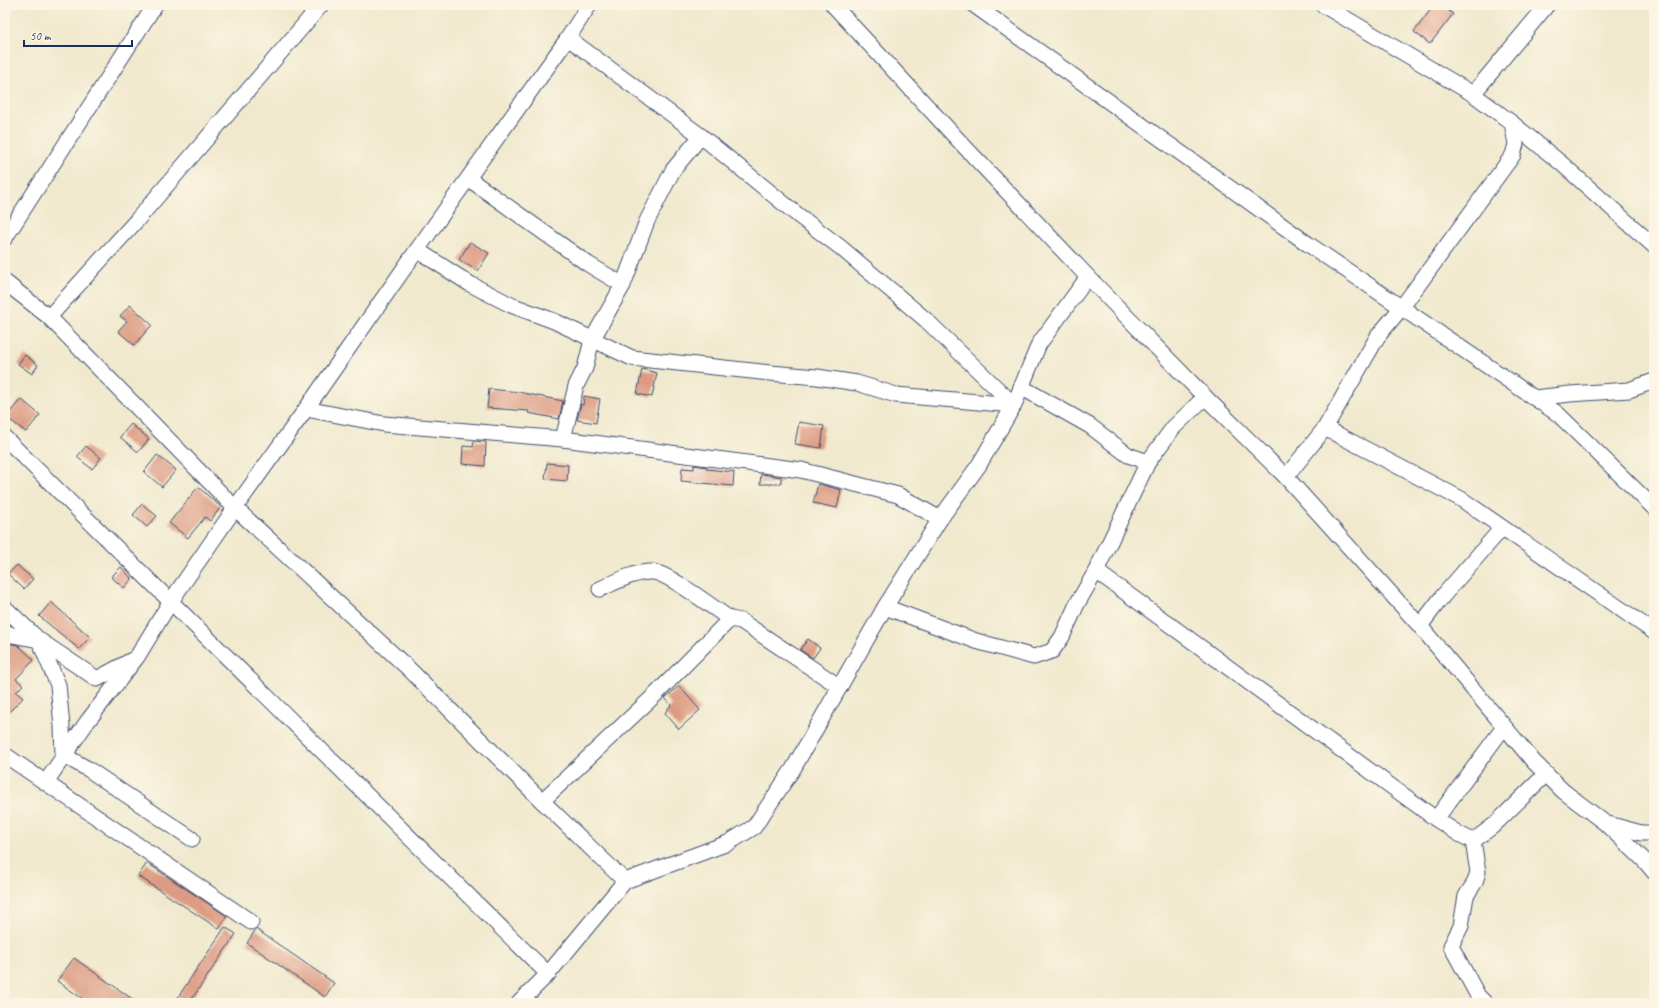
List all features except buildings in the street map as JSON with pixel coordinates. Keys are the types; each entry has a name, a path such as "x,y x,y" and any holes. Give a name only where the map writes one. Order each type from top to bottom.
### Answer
{"street":[{"path":"5,238 156,5"},
{"path":"49,317 137,220 321,5"},
{"path":"46,782 64,755 137,657 172,601 235,508 417,250 469,179 568,38 589,5"},
{"path":"833,5 1088,277 1205,397 1286,477 1420,626 1504,728 1546,774 1563,791 1605,823 1644,860 1654,872"},
{"path":"974,5 1308,244 1558,414 1654,508"},
{"path":"1323,5 1473,94 1512,123 1562,164 1654,246"},
{"path":"1473,94 1547,5"},
{"path":"568,38 701,136 799,216 840,247 926,320 1014,405"},
{"path":"1286,477 1325,428 1378,336 1402,307 1513,155 1516,144 1512,123"},
{"path":"563,439 576,386 586,368 592,340 623,285 647,221 673,170 701,136"},
{"path":"469,179 588,264 623,285"},
{"path":"417,250 470,284 511,305 554,321 632,358 817,377 857,383 896,396 1014,405"},
{"path":"519,1003 548,974 625,881 728,843 754,826 793,769 885,607 940,519 979,465 1014,405 1039,344 1088,277"},
{"path":"5,282 49,317 235,508 409,669 625,881"},
{"path":"1535,398 1629,390 1654,381"},
{"path":"1021,387 1090,426 1128,455 1148,462"},
{"path":"885,607 976,641 1034,656 1052,651 1062,637 1077,604 1096,571 1148,462 1173,428 1205,397"},
{"path":"306,409 384,424 563,439 801,470 898,495 940,519"},
{"path":"1325,428 1461,499 1654,632"},
{"path":"5,438 172,601 548,974"},
{"path":"1420,626 1442,597 1502,528"},
{"path":"1096,571 1436,818 1459,834 1473,841"},
{"path":"600,590 624,578 642,573 654,572 668,577 730,619 741,622 840,687"},
{"path":"5,608 39,640 97,679 137,657"},
{"path":"542,801 656,694 730,619"},
{"path":"5,632 12,635 39,640"},
{"path":"39,640 58,686 64,755"},
{"path":"1436,818 1504,728"},
{"path":"5,755 251,922"},
{"path":"64,755 88,769 192,839"},
{"path":"1473,841 1493,826 1546,774"},
{"path":"1605,823 1640,833 1654,833"},
{"path":"1473,841 1478,872 1475,882 1466,896 1461,926 1451,946 1478,1001"}]}
